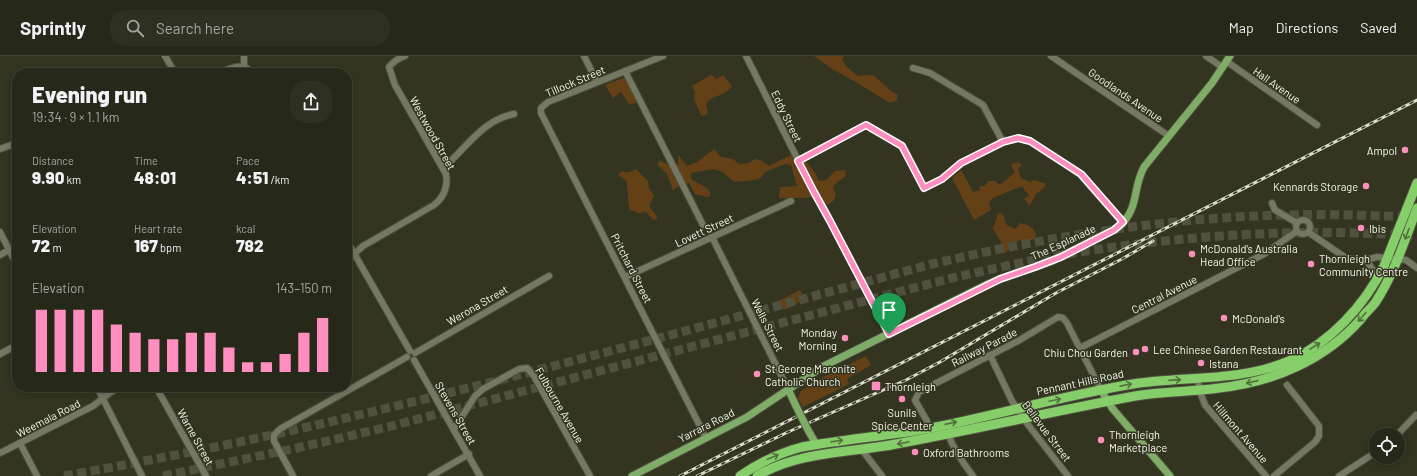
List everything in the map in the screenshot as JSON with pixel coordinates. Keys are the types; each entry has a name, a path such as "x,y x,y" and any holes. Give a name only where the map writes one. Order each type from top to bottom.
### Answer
{"highway":[{"name":"Pennant Hills Road","path":"740,476 767,459 787,451 816,444 929,428 1101,390 1152,381 1243,374 1274,366 1300,355 1324,340 1335,331 1352,312 1374,283 1387,258 1417,183"},
{"path":"758,476 772,468 791,461 819,455 862,450 948,434 1108,400 1151,393 1219,388 1265,379 1295,368 1324,352 1355,325 1374,304 1389,278 1417,208"},
{"path":"816,444 819,449 848,452"}],"main road":[{"name":"The Esplanade","path":"788,389 822,367 994,281 1061,257 1114,230 1130,214 1134,204 1142,170 1212,83 1226,61"},
{"name":"Wells Street","path":"788,389 816,444"},
{"name":"Yarrara Road","path":"632,476 747,417 788,389"},
{"path":"1101,390 1112,408 1170,476"}],"street":[{"path":"165,56 172,68"},
{"path":"244,56 244,66"},
{"name":"Westwood Street","path":"354,254 363,246 439,201 443,195 446,184 446,174 443,168 395,85 390,73 389,67 393,62 406,56"},
{"path":"584,56 597,82"},
{"name":"Tillock Street","path":"541,108 548,102 663,56"},
{"name":"Eddy Street","path":"746,56 798,161 889,334"},
{"name":"Goodlands Avenue","path":"1051,56 1169,136"},
{"name":"Hall Avenue","path":"1206,56 1226,61 1317,125"},
{"path":"233,68 244,66 247,68"},
{"path":"913,68 930,73 983,105 1003,142"},
{"path":"625,71 704,225"},
{"name":"Pritchard Street","path":"541,108 541,113 706,438"},
{"path":"443,168 485,127 502,116 514,114"},
{"path":"798,161 866,125 902,146 924,188 942,179 961,163 1003,142 1018,138 1030,141 1085,178 1123,222"},
{"path":"0,149 12,145"},
{"name":"Lovett Street","path":"625,277 791,201"},
{"path":"1272,203 1275,210 1297,223"},
{"path":"1297,223 1300,220 1307,221 1310,227 1308,232"},
{"path":"1297,223 1297,231 1302,234 1308,232"},
{"name":"Central Avenue","path":"1080,348 1264,254 1297,231"},
{"path":"0,232 12,256"},
{"path":"1308,232 1346,258 1356,260 1377,258 1406,260 1417,268"},
{"name":"Wells Street","path":"712,237 788,389"},
{"path":"0,255 9,250"},
{"name":"Stevens Street","path":"352,250 469,454 480,476"},
{"path":"1366,260 1375,274 1374,283"},
{"name":"Werona Street","path":"352,388 549,276"},
{"name":"Railway Parade","path":"929,428 927,421 915,400 919,392 1018,341 1055,318 1061,317 1065,320 1080,348"},
{"path":"0,354 12,348"},
{"path":"1080,348 1101,390"},
{"name":"Bellevue Street","path":"990,355 1017,408 1068,476"},
{"name":"Fulbourne Avenue","path":"454,429 475,396 483,389 519,369 527,368 534,376 590,476"},
{"name":"Hillmont Avenue","path":"1198,378 1199,389 1205,406 1266,476"},
{"path":"1274,476 1315,442 1320,436 1319,426 1286,385"},
{"path":"100,392 142,476"},
{"name":"Weemala Road","path":"0,453 93,406 111,392"},
{"name":"Warne Street","path":"159,392 206,476"},
{"name":"Werona Street","path":"293,476 274,442 274,435 280,429 346,392"},
{"path":"1404,428 1416,415 1417,416"},
{"path":"948,434 951,444 959,458 973,476"},
{"path":"20,443 37,476"},
{"path":"862,450 882,476"},
{"path":"431,476 469,454"},
{"path":"1339,476 1369,457"}],"shaded area":[{"path":"814,56 844,56 842,60 848,68 858,76 873,75 891,91 898,95 896,101 890,103 832,69"},
{"path":"711,75 717,79 723,75 732,86 729,90 711,99 706,104 708,113 703,116 701,115 694,99 695,92 692,86"},
{"path":"623,78 627,80 637,103 629,104 621,92 613,98 605,85"},
{"path":"714,149 721,157 733,159 739,164 748,163 756,159 769,166 791,155 794,161 806,161 816,174 818,180 821,181 825,180 835,171 845,170 846,176 835,184 833,189 836,194 834,200 828,205 823,202 821,195 805,198 779,198 780,187 797,186 791,165 785,164 765,172 761,178 755,180 734,182 723,172 714,169 691,173 691,179 708,189 710,192 710,196 707,197 695,194 689,183 679,186 673,190 667,174 658,165 659,160 668,165 673,166 678,164 678,155 687,166 697,162"},
{"path":"1018,162 1022,165 1018,169 1021,178 1030,182 1034,180 1046,184 1044,188 1036,194 1030,205 1024,199 1029,196 1022,186 993,198 989,202 991,210 974,220 952,178 961,170 974,193 975,191 979,191 980,186 985,186 988,181 995,181 1000,185 1015,172 1011,164"},
{"path":"636,169 648,181 649,188 654,196 649,206 658,218 653,220 646,212 638,213 630,210 626,180 618,175 622,171 628,172"},
{"path":"998,213 1003,214 1007,225 1015,229 1020,223 1034,230 1036,235 1033,240 1020,240 1011,244 1006,253 1000,252 1001,242 993,229"},
{"path":"800,290 805,299 784,310 779,301"},
{"path":"866,356 871,365 847,379 849,384 803,407 798,398 801,391 820,379"}],"tunnel":[{"path":"64,476 214,447 363,414 577,360 932,264 984,252 1090,233 1196,220 1249,216 1302,215 1411,217"},
{"path":"163,476 388,427 948,279 1055,256 1144,243 1235,235 1281,233 1372,233 1417,236"}],"railway":[{"path":"680,476 1417,100"},
{"path":"697,476 788,432 906,380 940,362 1056,293 1122,259 1153,241"}],"place":[{"name":"Ampol","path":"1405,150"},
{"name":"Kennards Storage","path":"1366,186"},
{"name":"Ibis","path":"1361,228"},
{"name":"McDonald's Australia Head Office","path":"1192,254"},
{"name":"Thornleigh Community Centre","path":"1311,264"},
{"name":"McDonald's","path":"1224,318"},
{"name":"Monday Morning","path":"845,338"},
{"name":"Lee Chinese Garden Restaurant","path":"1145,349"},
{"name":"Chiu Chou Garden","path":"1136,352"},
{"name":"Istana","path":"1201,363"},
{"name":"St George Maronite Catholic Church","path":"757,374"},
{"name":"Thornleigh","path":"876,386"},
{"name":"Sunils Spice Center","path":"902,399"},
{"name":"Thornleigh Marketplace","path":"1101,440"},
{"name":"Oxford Bathrooms","path":"915,452"}],"route":[{"path":"866,125 902,146 924,188 942,179 961,163 1003,142 1018,138 1030,141 1081,174 1123,222 1114,230 1061,257 988,284 889,334 798,161 866,125"}]}
